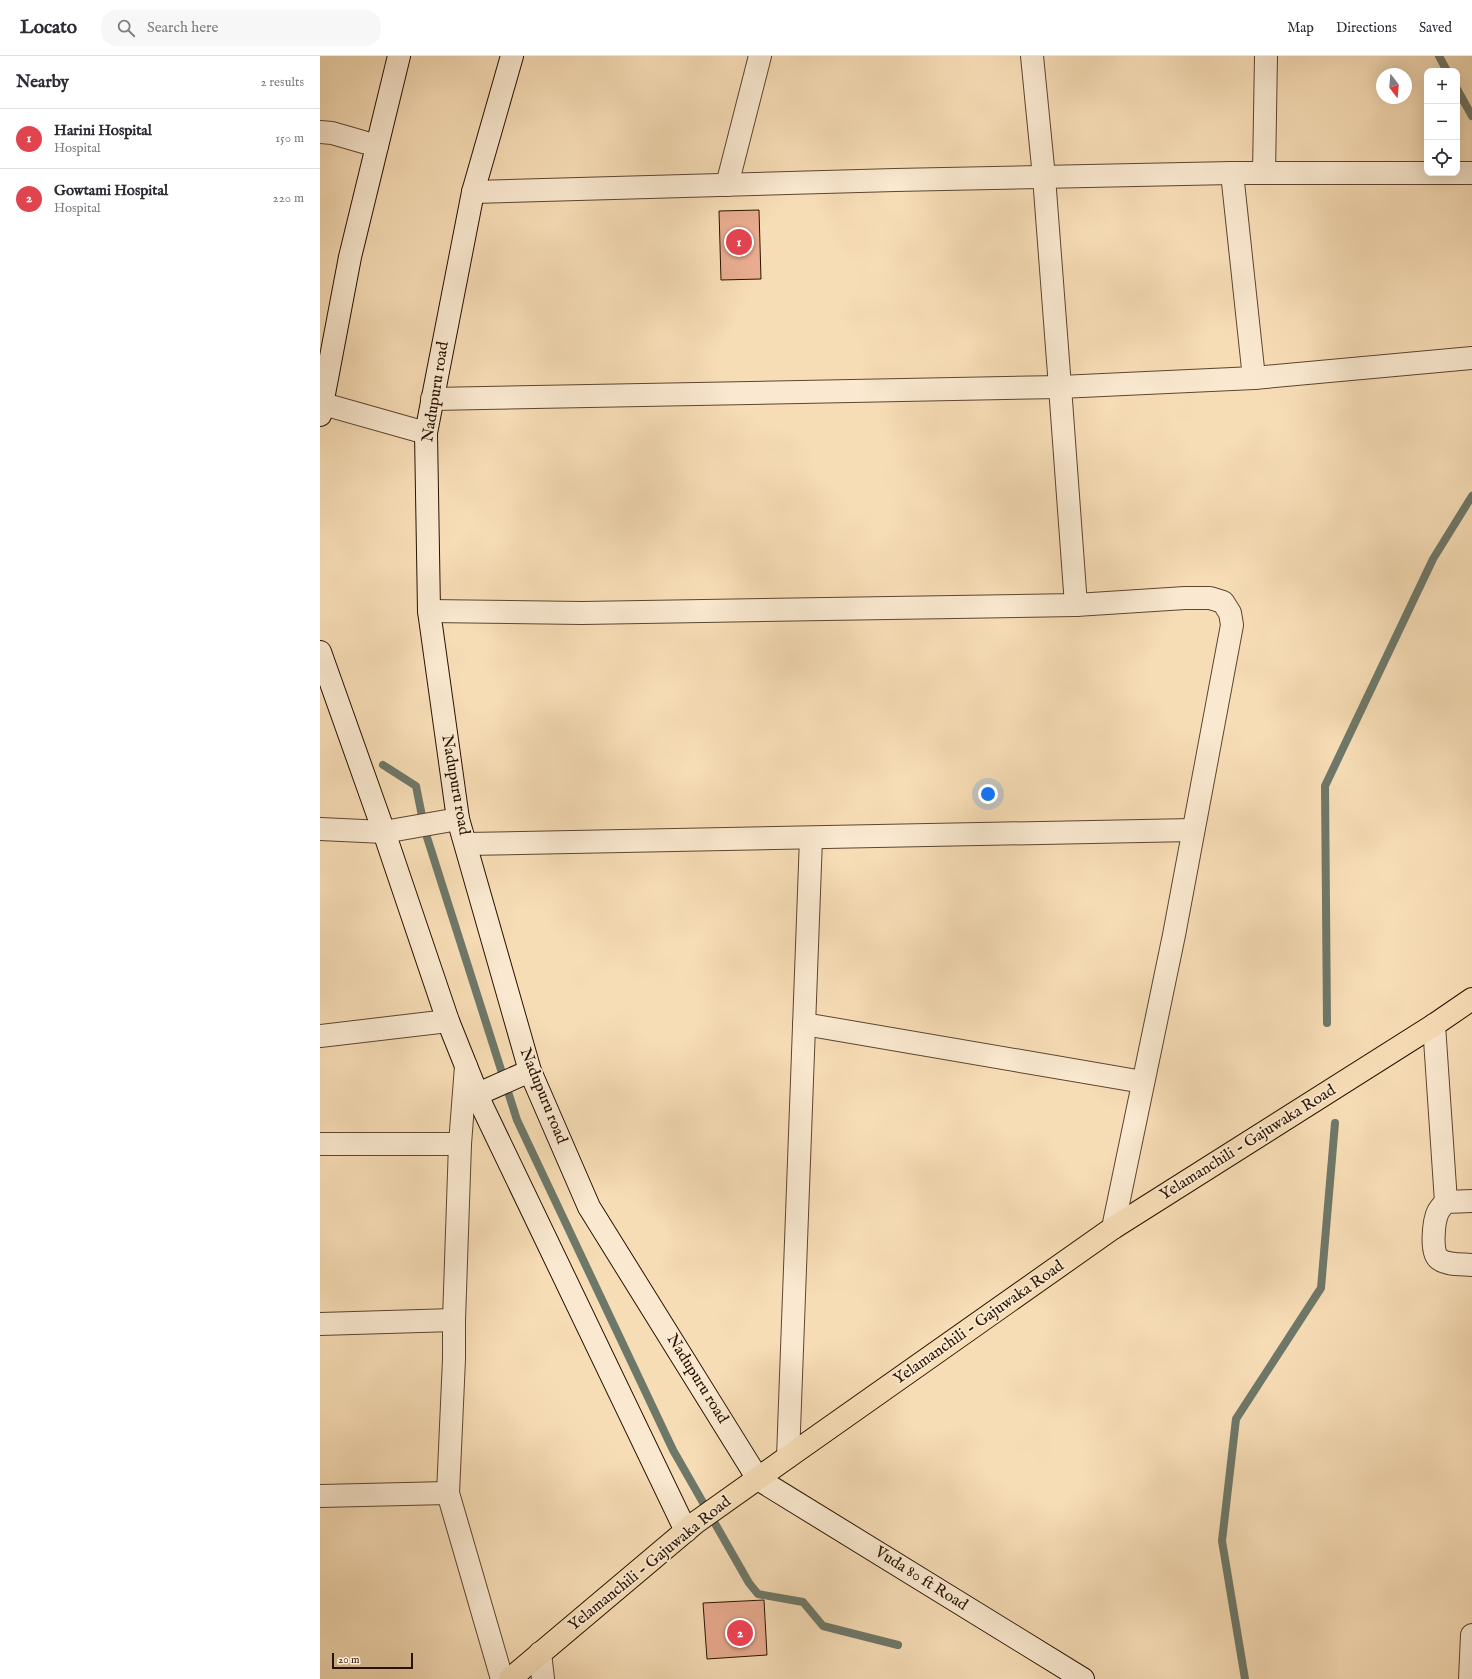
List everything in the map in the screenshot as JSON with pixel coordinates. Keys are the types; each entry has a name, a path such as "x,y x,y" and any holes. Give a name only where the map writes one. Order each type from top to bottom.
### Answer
{"main road":[{"name":"Yelamanchili - Gajuwaka Road","path":"510,1679 691,1527 788,1457 1113,1228 1434,1025 1472,999"}],"street":[{"path":"399,56 350,257 321,407 426,433"},
{"name":"Nadupuru road","path":"512,56 473,192 426,433 429,611 458,819 530,1071 590,1207 752,1483"},
{"path":"727,185 760,56"},
{"path":"1032,56 1044,177 1076,605"},
{"path":"1264,173 1266,56"},
{"path":"320,132 332,133 377,146"},
{"path":"473,192 1232,173 1468,173"},
{"path":"1232,173 1254,378"},
{"path":"432,399 1060,386 1254,378 1472,358"},
{"path":"429,611 582,613 1076,605 1185,598 1210,598 1223,602 1230,613 1232,625 1174,935 1113,1228"},
{"path":"320,652 384,832 448,1021 466,1066 499,1142 691,1527"},
{"path":"320,829 384,832 458,819"},
{"path":"466,844 1193,830"},
{"path":"788,1457 811,838"},
{"path":"320,1036 448,1021"},
{"path":"804,1024 1143,1082"},
{"path":"1434,1025 1446,1202 1439,1210 1436,1218 1434,1253 1438,1259 1445,1262 1472,1265"},
{"path":"466,1066 460,1144 454,1359 448,1493 502,1679"},
{"path":"478,1094 530,1071"},
{"path":"320,1144 460,1144"},
{"path":"1446,1202 1472,1201"},
{"path":"320,1324 454,1320"},
{"name":"Vuda 80 ft Road","path":"752,1483 1083,1679"},
{"path":"320,1496 448,1493"},
{"path":"1470,1679 1472,1635"},
{"path":"540,1653 543,1679"}],"building":[{"path":"759,210 761,279 721,280 719,211"},
{"path":"764,1600 767,1655 707,1659 703,1603"}],"waterway":[{"path":"1439,56 1445,68"},
{"path":"1460,94 1472,116"},
{"path":"1327,1023 1325,786 1433,559 1472,496"},
{"path":"383,765 416,786 425,831 517,1120 673,1450 749,1583 758,1594 803,1602 823,1626 898,1645"},
{"path":"1245,1679 1222,1541 1236,1419 1321,1288 1335,1123"}],"place":[{"name":"Harini Hospital","path":"739,242"},
{"name":"Gowtami Hospital","path":"740,1633"}]}
